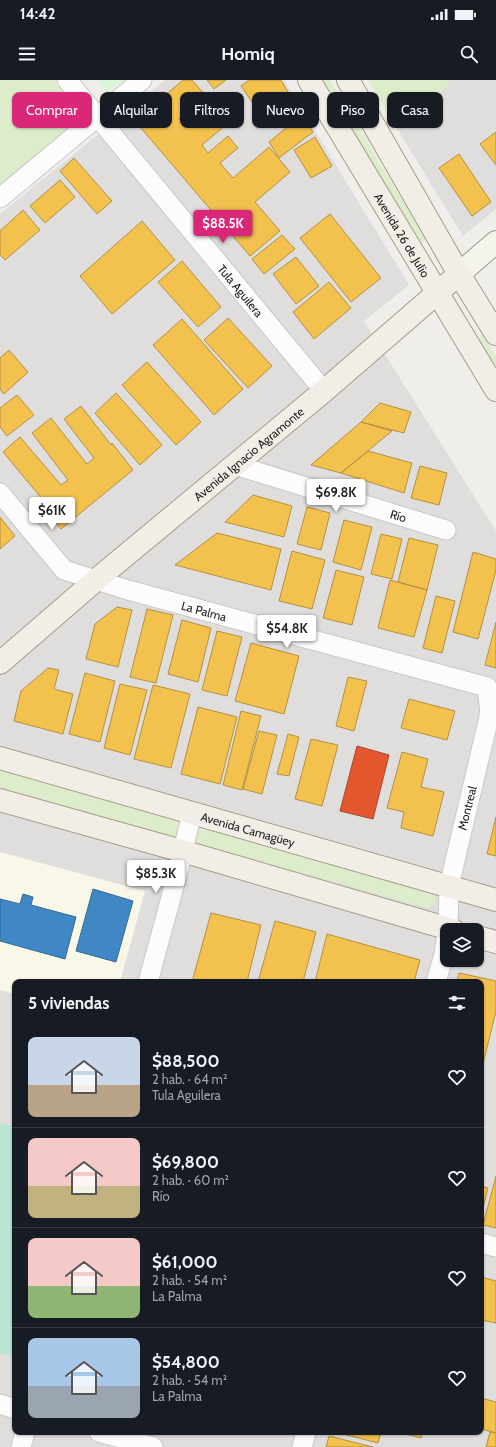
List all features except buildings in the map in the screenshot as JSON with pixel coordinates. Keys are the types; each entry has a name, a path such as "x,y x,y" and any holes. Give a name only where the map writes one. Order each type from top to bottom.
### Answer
{"main road":[{"name":"Avenida 26 de Julio","path":"309,80 496,390"},
{"path":"348,80 459,274 496,334"},
{"name":"Avenida Ignacio Agramonte","path":"0,663 96,580 324,391 496,242"},
{"name":"Avenida Camagüey","path":"0,758 496,900"},
{"path":"0,800 182,851 440,928"},
{"path":"484,939 496,942"}],"street":[{"name":"Tula Aguilera","path":"67,80 324,391"},
{"path":"0,198 142,80"},
{"name":"Río","path":"235,465 446,530"},
{"name":"La Palma","path":"0,493 64,570 488,687"},
{"name":"Montreal","path":"449,923 449,886 490,713 488,687"},
{"path":"149,979 192,813"},
{"name":"Montreal","path":"437,979 440,967"},
{"path":"484,1244 496,1247"},
{"path":"0,1404 12,1408"},
{"path":"21,1447 24,1435"},
{"path":"110,1435 153,1447"},
{"path":"302,1447 305,1435"}],"shaded area":[{"path":"165,80 284,80 291,92 252,92 252,128 313,128 409,285 364,321 496,531 496,1447 0,1447 0,214 106,128 172,128 172,92 150,92"},
{"path":"446,80 496,80 496,209 463,236 397,128 443,128 443,92 439,92 449,84"},
{"path":"0,852 145,891 121,979 12,979 12,993 0,990"}],"green space":[{"path":"0,80 54,80 63,92 12,92 12,128 71,128 0,186"},
{"path":"97,80 124,80 108,92 106,92"},
{"path":"322,80 330,80 337,92 329,92"},
{"path":"368,80 446,80 449,84 439,92 387,92 387,112 379,98 379,92 375,92"},
{"path":"351,128 359,128 426,240 421,244"},
{"path":"482,334 496,357 496,367 479,338"},
{"path":"0,769 431,892 436,898 434,905 427,908 0,789"},
{"path":"0,1123 12,1126 12,1356 0,1353"}]}
